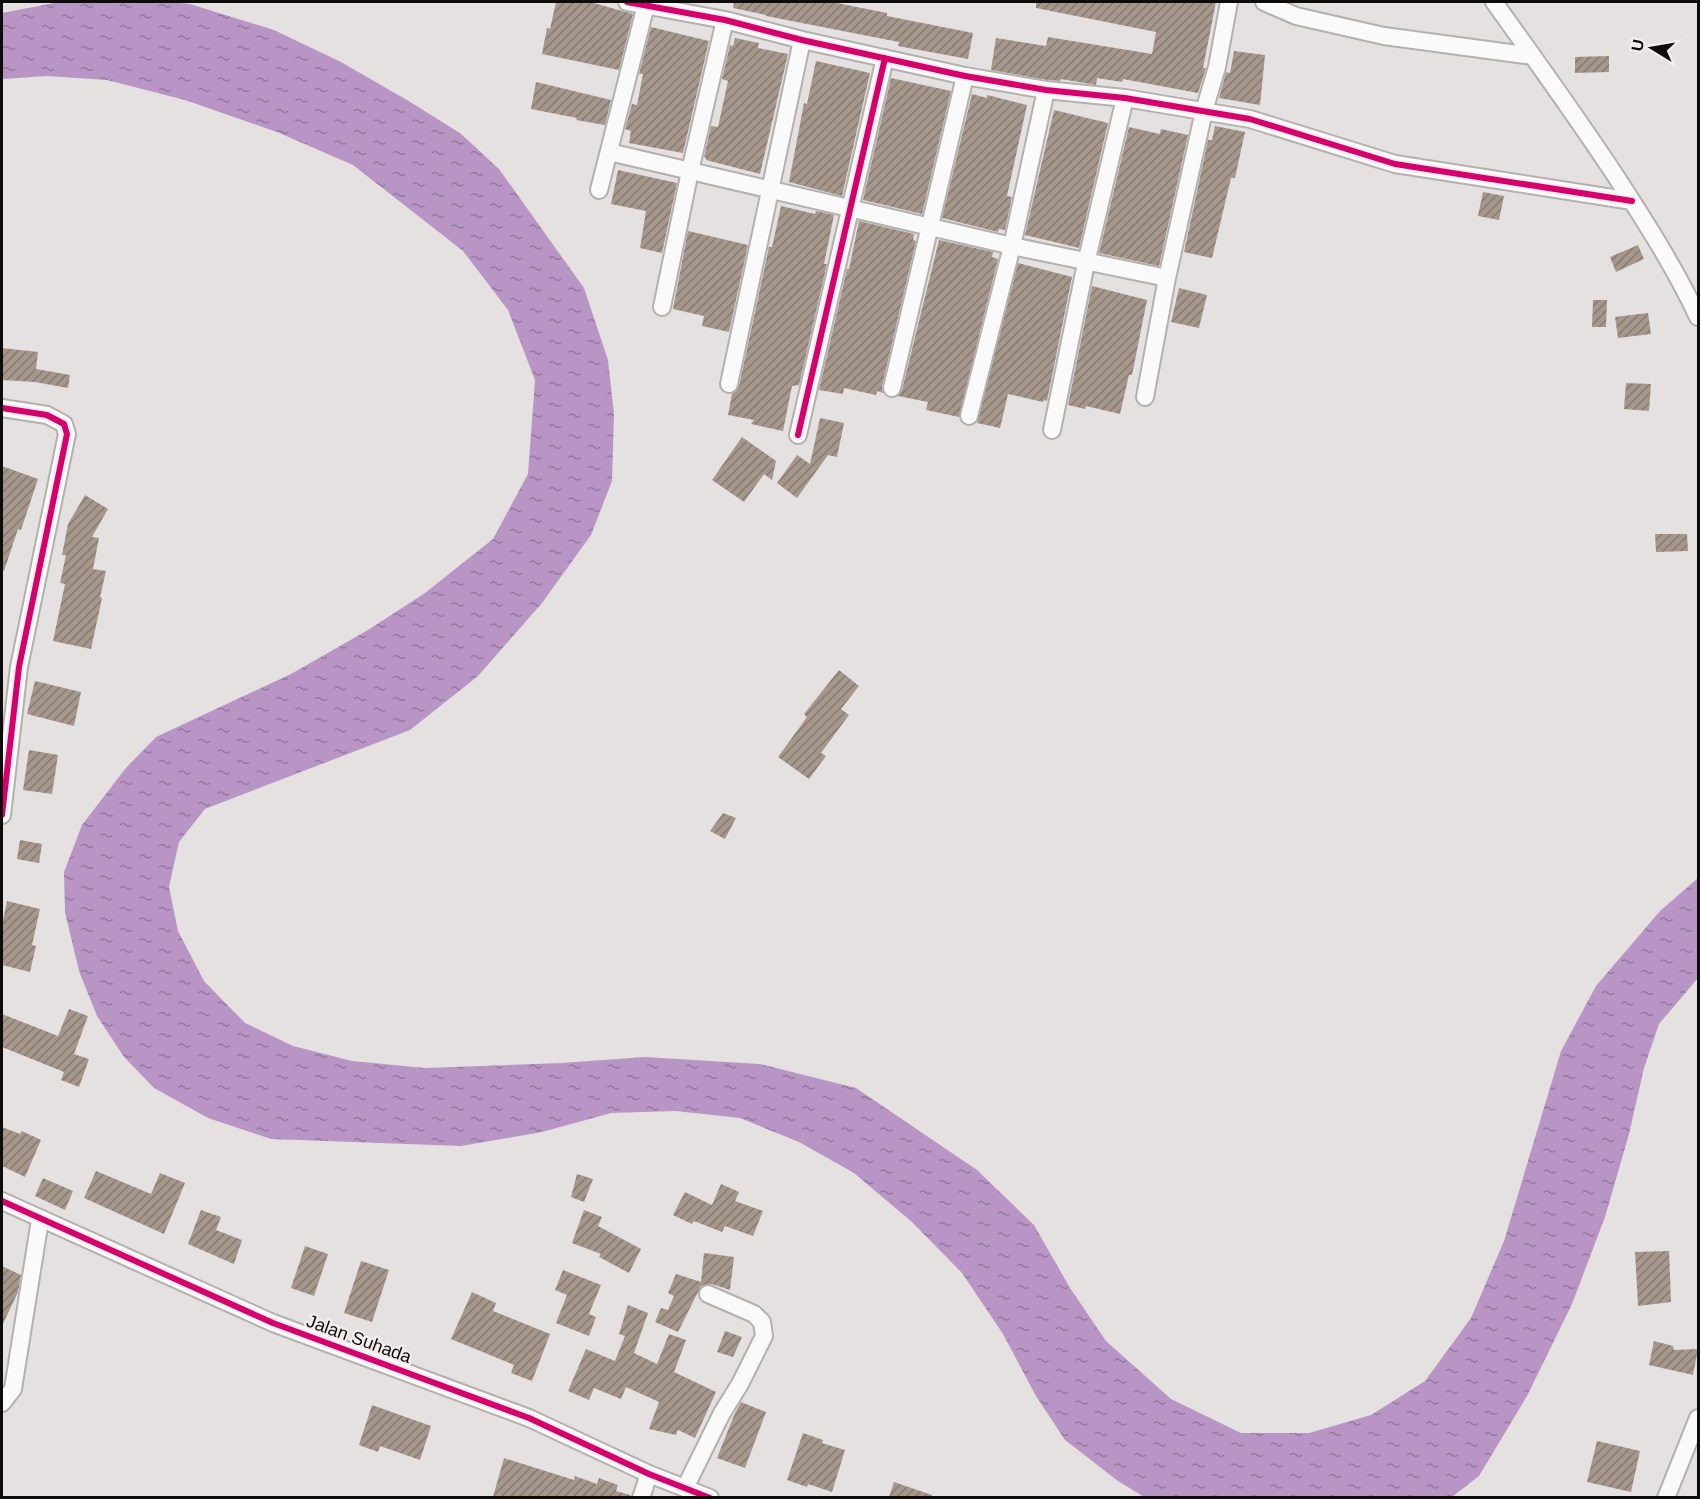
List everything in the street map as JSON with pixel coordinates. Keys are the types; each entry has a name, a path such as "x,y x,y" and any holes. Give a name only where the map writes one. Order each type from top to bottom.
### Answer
{"street":[{"path":"627,2 725,20 802,40 965,76 1046,90 1125,98 1250,119 1395,164 1632,201"},
{"path":"1145,397 1167,278 1204,111 1217,67 1229,2"},
{"path":"1264,2 1296,16 1384,36 1533,56"},
{"path":"1494,2 1632,201 1684,286 1698,317"},
{"path":"599,190 646,5"},
{"path":"662,307 690,171 725,20"},
{"path":"729,384 802,40"},
{"path":"798,435 885,58"},
{"path":"892,388 965,76"},
{"path":"969,416 1012,246 1046,90"},
{"path":"1052,430 1086,263 1125,98"},
{"path":"609,152 1086,263 1167,278"},
{"path":"2,408 47,415 64,424 67,434 19,667 2,815"},
{"name":"Jalan Suhada","path":"2,1201 273,1323 529,1418 649,1474 710,1497"},
{"path":"2,1402 13,1389 40,1220"},
{"path":"685,1488 764,1336 762,1322 754,1314 708,1294"},
{"path":"1666,1497 1698,1418"},
{"path":"641,1497 649,1474"}],"water":[{"path":"59,2 190,4 274,30 341,62 460,133 499,169 584,288 608,360 614,414 612,481 591,535 542,603 478,676 410,730 205,809 179,842 169,887 178,931 204,981 245,1023 293,1046 352,1061 425,1068 645,1057 760,1064 856,1088 977,1170 1034,1225 1070,1288 1106,1341 1171,1399 1241,1433 1309,1433 1371,1415 1425,1381 1471,1318 1504,1241 1561,1051 1596,986 1660,911 1698,878 1698,978 1659,1024 1644,1068 1629,1134 1605,1217 1572,1304 1527,1396 1479,1476 1452,1497 1144,1497 1118,1481 1065,1440 1036,1396 1003,1334 962,1273 912,1222 854,1173 799,1142 740,1118 676,1111 611,1113 542,1132 461,1146 271,1139 208,1118 154,1088 124,1057 97,1016 79,971 65,912 64,872 82,825 125,769 156,737 291,674 368,630 425,593 493,539 528,474 535,380 508,310 463,251 353,165 277,132 185,100 107,80 47,76 2,79 2,13"}],"building":[{"path":"556,2 590,2 633,14 619,70 542,54 547,28 550,29"},
{"path":"734,2 832,2 887,13 887,16 973,33 968,59 898,46 899,42 733,8"},
{"path":"1036,2 1216,2 1203,68 1206,68 1198,93 1123,79 1122,82 1097,78 1096,85 1061,79 1060,81 1047,80 991,70 996,38 1046,46 1048,37 1152,54 1156,32 1036,8"},
{"path":"651,27 709,41 683,153 629,143 631,131 625,129 632,104 637,105 643,74 639,74"},
{"path":"735,38 759,43 758,48 788,54 760,174 706,160 704,157 711,126 718,127 728,81 722,79 730,45 733,46"},
{"path":"1234,51 1265,55 1260,105 1219,98 1226,72 1230,73"},
{"path":"1609,56 1609,72 1575,73 1575,57"},
{"path":"816,61 870,73 842,196 789,182 804,103 807,104"},
{"path":"891,78 951,91 922,214 863,200"},
{"path":"536,82 611,100 605,125 531,109"},
{"path":"972,94 987,98 987,95 1027,105 1007,196 1012,197 1005,230 999,229 998,232 942,218"},
{"path":"1054,110 1108,123 1079,248 1025,235"},
{"path":"1215,126 1245,132 1235,178 1231,178 1212,258 1184,252 1208,140 1212,140"},
{"path":"1129,127 1160,134 1161,129 1188,135 1159,266 1099,253"},
{"path":"618,170 677,183 662,253 640,248 646,211 611,204"},
{"path":"1483,192 1504,196 1499,220 1478,216"},
{"path":"781,206 815,214 816,211 834,215 824,264 827,264 799,385 792,386 783,431 751,424 754,420 728,415 732,394 739,386 769,247 772,247"},
{"path":"859,221 914,234 913,240 916,241 882,386 883,393 877,391 876,395 844,388 843,394 819,390"},
{"path":"688,231 748,245 729,332 702,326 704,316 673,309"},
{"path":"939,240 993,252 992,257 998,259 959,417 926,410 928,402 898,396 902,390"},
{"path":"1638,245 1644,259 1616,272 1610,257"},
{"path":"1018,263 1072,277 1047,401 1008,394 1000,428 977,423"},
{"path":"1092,286 1147,300 1132,375 1129,375 1120,414 1086,406 1085,409 1068,405"},
{"path":"1179,288 1207,295 1199,328 1171,322"},
{"path":"1593,300 1607,300 1606,327 1592,327"},
{"path":"1648,313 1651,334 1618,338 1615,317"},
{"path":"2,348 38,352 36,369 70,375 68,388 35,382 2,380"},
{"path":"1626,383 1651,384 1649,411 1624,409"},
{"path":"820,418 844,423 837,457 828,455 797,498 777,483 797,455 810,464"},
{"path":"742,437 776,461 772,480 764,474 744,502 712,480"},
{"path":"2,466 38,479 4,571 2,571"},
{"path":"85,495 108,509 92,537 99,538 93,569 106,571 91,649 53,641 65,584 60,583 66,555 62,555 68,524"},
{"path":"1655,534 1687,534 1688,551 1656,552"},
{"path":"839,670 859,686 841,709 849,715 821,753 826,756 809,779 778,757 807,717 804,714"},
{"path":"35,681 81,692 74,726 27,714"},
{"path":"29,750 58,755 52,794 23,790"},
{"path":"723,813 736,818 725,839 710,831"},
{"path":"20,840 42,844 39,863 17,859"},
{"path":"7,901 40,909 32,945 36,946 30,972 2,965 2,925"},
{"path":"69,1009 88,1016 74,1054 89,1059 79,1087 61,1080 64,1072 2,1047 2,1014 58,1036"},
{"path":"2,1127 20,1134 22,1131 41,1140 25,1177 2,1166"},
{"path":"96,1171 151,1194 160,1173 185,1183 164,1234 84,1198"},
{"path":"577,1174 593,1179 584,1202 571,1197"},
{"path":"43,1178 73,1191 65,1210 35,1196"},
{"path":"721,1184 739,1192 735,1201 763,1211 753,1236 725,1226 722,1232 694,1221 692,1224 673,1215 685,1192 712,1205"},
{"path":"201,1210 221,1217 216,1230 242,1240 234,1264 188,1244"},
{"path":"584,1210 602,1217 598,1226 641,1249 629,1273 599,1257 601,1254 572,1243"},
{"path":"305,1246 328,1254 314,1296 291,1288"},
{"path":"1669,1251 1671,1302 1638,1306 1635,1252"},
{"path":"704,1253 734,1257 730,1290 712,1284 701,1286 678,1332 655,1322 661,1308 668,1310 674,1296 668,1293 676,1274 701,1282"},
{"path":"361,1261 389,1270 372,1322 344,1313"},
{"path":"2,1266 21,1275 18,1292 2,1326"},
{"path":"563,1270 601,1285 589,1314 596,1317 589,1336 556,1323 567,1295 555,1290"},
{"path":"472,1292 496,1303 493,1311 550,1334 532,1381 511,1373 514,1365 451,1339"},
{"path":"628,1305 648,1313 634,1353 657,1364 669,1334 686,1340 674,1372 716,1392 695,1438 678,1430 676,1435 649,1429 659,1402 626,1387 621,1399 594,1388 589,1400 568,1391 586,1349 615,1361 625,1336 619,1334"},
{"path":"725,1331 742,1337 733,1357 717,1352"},
{"path":"1654,1341 1673,1346 1674,1350 1698,1349 1693,1375 1649,1365"},
{"path":"741,1402 766,1412 745,1468 717,1458"},
{"path":"372,1405 431,1426 420,1460 380,1446 378,1452 359,1445"},
{"path":"803,1433 823,1440 822,1443 845,1450 832,1492 787,1480"},
{"path":"1597,1441 1640,1451 1631,1492 1587,1482"},
{"path":"504,1458 574,1480 575,1476 597,1484 599,1478 618,1485 616,1491 630,1495 630,1497 493,1497"},
{"path":"894,1482 932,1495 932,1497 889,1497"}],"cycle path":[{"path":"627,2 725,20 802,40 965,76 1046,90 1125,98 1250,119 1395,164 1632,201"},
{"path":"798,435 885,58"},
{"path":"2,408 47,415 64,424 67,434 19,667 2,815"},
{"path":"2,1201 273,1323 529,1418 649,1474 710,1498"}]}
